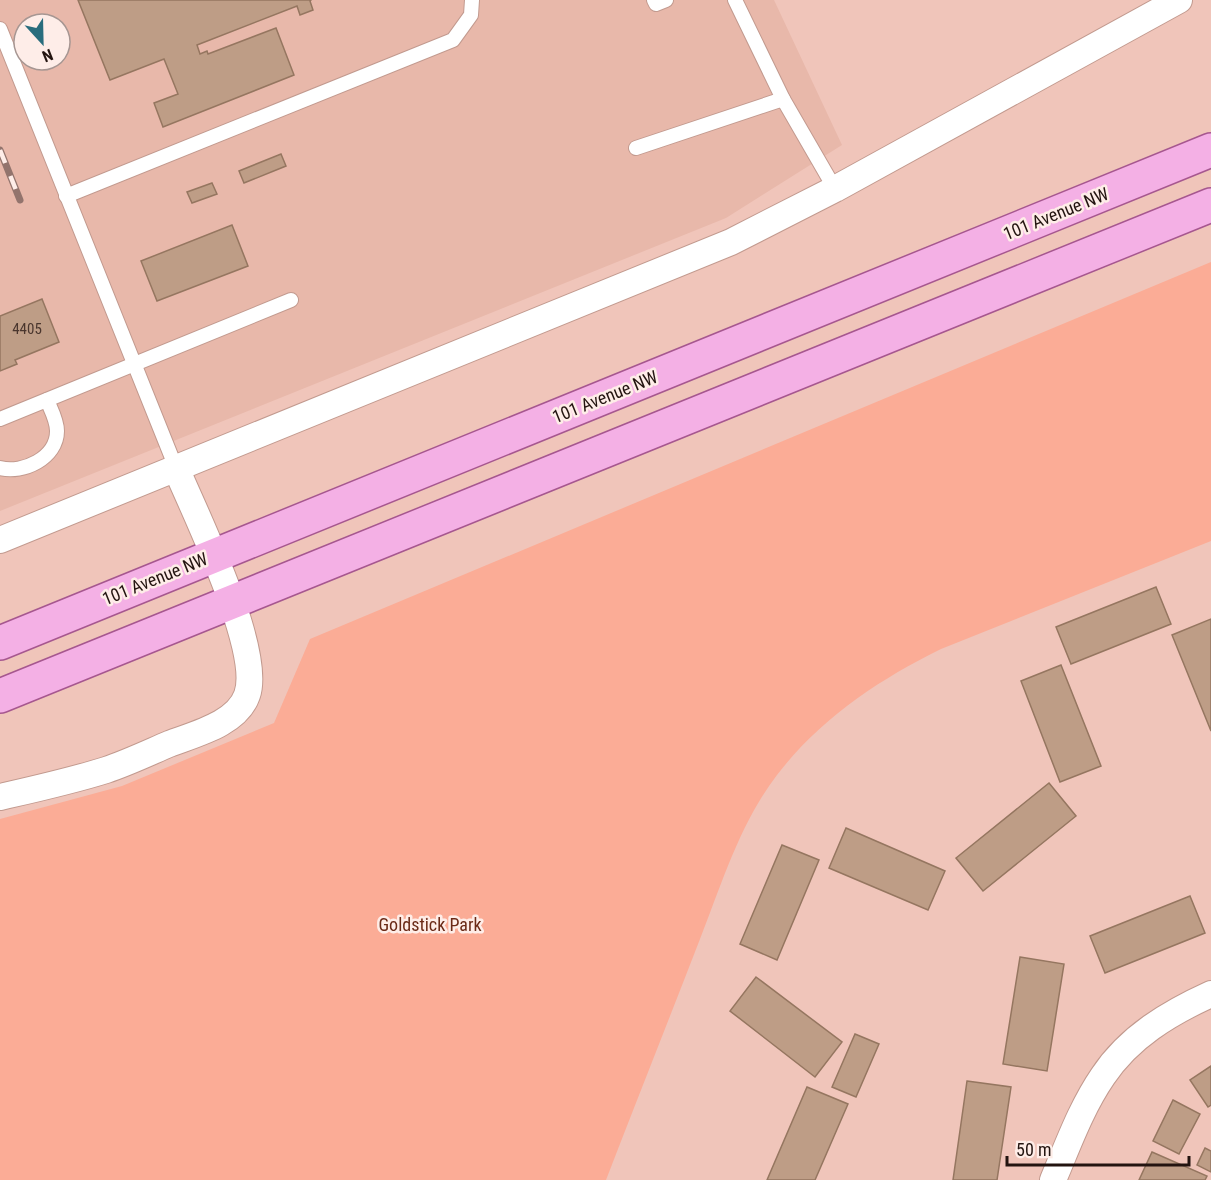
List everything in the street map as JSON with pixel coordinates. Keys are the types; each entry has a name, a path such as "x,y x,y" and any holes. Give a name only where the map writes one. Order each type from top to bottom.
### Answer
{"main road":[{"name":"101 Avenue NW","path":"0,643 1211,150"},
{"path":"0,696 1211,205"}],"street":[{"path":"0,540 687,261 778,220 1179,0"},
{"path":"0,797 108,769 209,728 229,717 241,706 248,693 250,668 233,602 176,468"},
{"path":"1053,1180 1091,1096 1122,1052 1166,1016 1211,994"}],"lane":[{"path":"66,196 453,40 471,15 472,0"},
{"path":"654,0 656,4 666,0"},
{"path":"735,0 783,99 835,189"},
{"path":"0,29 176,468"},
{"path":"636,148 783,99"},
{"path":"0,418 291,300"},
{"path":"0,468 15,469 34,464 43,458 53,446 57,433 56,421 47,400"}],"shaded area":[{"path":"0,0 774,0 842,145 726,218 0,511"}],"green space":[{"name":"Goldstick Park","path":"1211,262 1211,541 941,649 895,674 852,703 812,736 794,755 764,794 742,833 606,1180 0,1180 0,819 122,786 274,723 310,639"}],"building":[{"path":"78,0 311,0 313,10 300,15 297,6 197,45 200,54 207,51 208,54 276,28 294,75 163,127 154,103 178,94 164,59 110,80"},
{"path":"281,154 286,166 244,183 239,171"},
{"path":"212,183 217,194 192,203 187,192"},
{"path":"232,225 248,266 157,301 141,261"},
{"path":"42,299 59,342 15,360 17,364 0,371 0,316"},
{"path":"1156,587 1171,624 1071,664 1056,627"},
{"path":"1211,619 1211,731 1172,635"},
{"path":"1061,665 1101,766 1060,782 1021,681"},
{"path":"1049,783 1076,816 983,891 956,858"},
{"path":"846,828 945,871 928,910 829,868"},
{"path":"782,845 819,860 777,960 740,944"},
{"path":"1190,896 1205,933 1105,973 1090,936"},
{"path":"1020,957 1064,964 1047,1071 1003,1064"},
{"path":"756,977 842,1042 815,1077 730,1011"},
{"path":"855,1034 879,1044 856,1097 832,1087"},
{"path":"1211,1066 1211,1105 1208,1107 1190,1080"},
{"path":"967,1081 1011,1087 997,1180 953,1180"},
{"path":"807,1087 848,1104 815,1180 767,1180"},
{"path":"1173,1100 1200,1114 1179,1154 1153,1141"},
{"path":"1205,1148 1211,1151 1211,1172 1197,1165"},
{"path":"1152,1152 1207,1176 1205,1180 1139,1180"}],"railway":[{"path":"0,150 20,200"}]}
